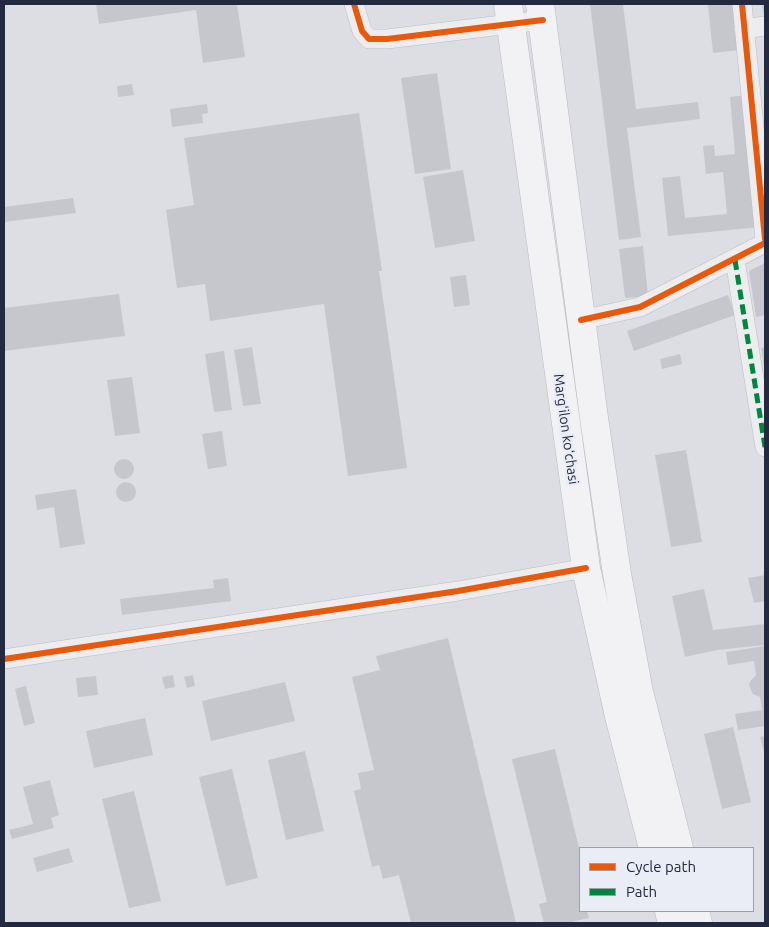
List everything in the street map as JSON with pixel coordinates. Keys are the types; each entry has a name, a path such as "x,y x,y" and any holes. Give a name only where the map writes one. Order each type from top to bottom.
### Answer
{"main road":[{"path":"541,12 581,320 618,583 638,692 679,847"},
{"name":"Margʻilon koʻchasi","path":"509,14 586,568 619,716 653,847"}],"street":[{"path":"354,4 362,31 370,39 387,39 509,14 541,12"},
{"path":"742,4 765,238"},
{"path":"744,28 765,26"},
{"path":"581,320 640,307 765,243"},
{"path":"735,260 765,447"},
{"path":"4,659 458,591 586,568"}],"building":[{"path":"96,4 237,4 245,57 203,63 196,10 99,24"},
{"path":"590,4 623,4 636,109 698,102 700,119 627,128 641,237 619,240"},
{"path":"734,4 739,50 713,53 708,5"},
{"path":"762,4 765,4 765,16 764,16"},
{"path":"437,73 451,169 415,174 401,78"},
{"path":"132,84 134,95 118,97 117,86"},
{"path":"747,95 760,227 668,236 662,178 680,176 685,218 727,214 723,172 706,174 703,146 714,145 715,156 735,154 730,97"},
{"path":"207,104 208,113 202,114 203,123 172,127 170,109"},
{"path":"359,113 382,271 379,271 407,468 348,476 324,304 210,321 205,284 177,288 166,210 194,205 184,138"},
{"path":"463,170 475,241 435,248 423,177"},
{"path":"73,198 76,213 4,222 4,207"},
{"path":"643,246 648,296 625,298 619,249"},
{"path":"765,263 765,315 756,317 749,271"},
{"path":"466,275 470,305 454,307 450,277"},
{"path":"119,294 125,336 4,351 4,308"},
{"path":"728,295 735,315 634,351 627,331"},
{"path":"252,347 261,404 243,406 234,350"},
{"path":"765,347 765,367 764,367 761,348"},
{"path":"224,351 232,410 214,412 205,354"},
{"path":"680,354 682,364 662,369 660,359"},
{"path":"132,377 140,433 115,436 107,380"},
{"path":"222,431 227,466 208,469 202,434"},
{"path":"686,450 702,542 671,547 655,455"},
{"path":"120,459 128,459 134,465 134,473 128,479 120,479 114,473 114,465"},
{"path":"122,482 130,482 136,488 136,496 130,502 122,502 116,496 116,488"},
{"path":"76,489 85,544 60,548 54,507 37,510 35,495"},
{"path":"765,575 765,601 754,603 748,578"},
{"path":"228,578 231,601 122,615 120,599 214,588 213,580"},
{"path":"704,589 713,630 765,624 765,645 717,650 685,657 672,596"},
{"path":"448,638 516,923 411,923 399,875 383,879 379,865 372,867 354,791 361,789 358,773 374,770 352,677 380,670 376,656"},
{"path":"765,646 765,726 738,730 735,714 762,710 760,697 753,694 749,685 756,675 754,661 728,665 726,652"},
{"path":"173,675 175,687 165,689 162,677"},
{"path":"193,675 195,686 187,688 184,677"},
{"path":"96,676 98,695 78,697 76,678"},
{"path":"285,682 295,721 211,741 202,701"},
{"path":"26,686 35,723 24,726 15,689"},
{"path":"145,718 153,755 94,768 86,731"},
{"path":"733,727 751,802 722,809 704,734"},
{"path":"765,736 765,756 760,737"},
{"path":"555,749 579,848 579,912 587,912 589,918 567,923 544,923 539,904 547,902 512,759"},
{"path":"305,751 324,831 286,840 268,760"},
{"path":"232,769 258,878 226,886 199,777"},
{"path":"50,780 59,815 51,818 54,828 12,839 9,830 33,824 23,787"},
{"path":"134,791 161,901 129,908 102,799"},
{"path":"69,848 73,862 37,872 33,858"}],"marked path":[{"path":"735,260 765,447"}],"cycle path":[{"path":"354,4 362,31 369,39 387,39 543,20"},
{"path":"742,4 765,239"},
{"path":"581,320 640,307 765,243"},
{"path":"4,659 458,591 586,568"}]}
